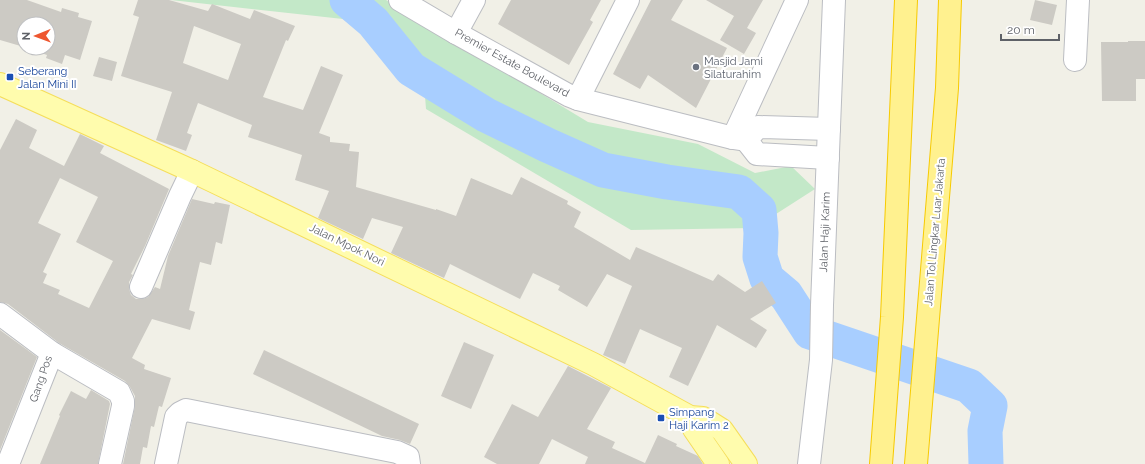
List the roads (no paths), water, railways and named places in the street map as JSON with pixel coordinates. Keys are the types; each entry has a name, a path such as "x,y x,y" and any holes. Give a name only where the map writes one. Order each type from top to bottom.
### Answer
{"highway":[{"path":"893,0 900,153"},
{"path":"881,464 892,317 906,0"},
{"name":"Jalan Tol Lingkar Luar Jakarta","path":"916,464 946,88 950,0"},
{"path":"946,88 960,0"}],"main road":[{"name":"Jalan Mpok Nori","path":"1,86 192,170 593,364 690,417 703,418 722,430 746,464"},
{"path":"690,417 694,429 718,464"},
{"path":"722,430 762,464"}],"street":[{"name":"Premier Estate Boulevard","path":"400,0 568,95 578,99 740,139"},
{"path":"456,33 474,0"},
{"path":"578,99 628,0"},
{"path":"740,139 746,109 797,0"},
{"name":"Jalan Haji Karim","path":"809,464 821,360 834,0"},
{"path":"1074,60 1078,0"},
{"path":"740,139 758,127 829,129"},
{"path":"740,139 757,154 828,158"},
{"path":"141,287 192,170"},
{"name":"Gang Pos","path":"0,314 52,352 8,464"},
{"path":"52,352 119,392 122,396 124,401 110,464"},
{"path":"166,464 176,417 180,412 186,410 397,452 408,457 409,464"}],"waterway":[{"path":"347,0 373,22 411,69 486,115 547,145 603,170 667,182 739,192 759,210 761,233 760,257 767,279 786,295 810,332 969,386 990,406 985,431 986,464"}],"place":[{"name":"Masjid Jami Silaturahim","path":"696,67"},
{"name":"Seberang Jalan Mini II","path":"10,77"},
{"name":"Simpang Haji Karim 2","path":"661,418"}]}
